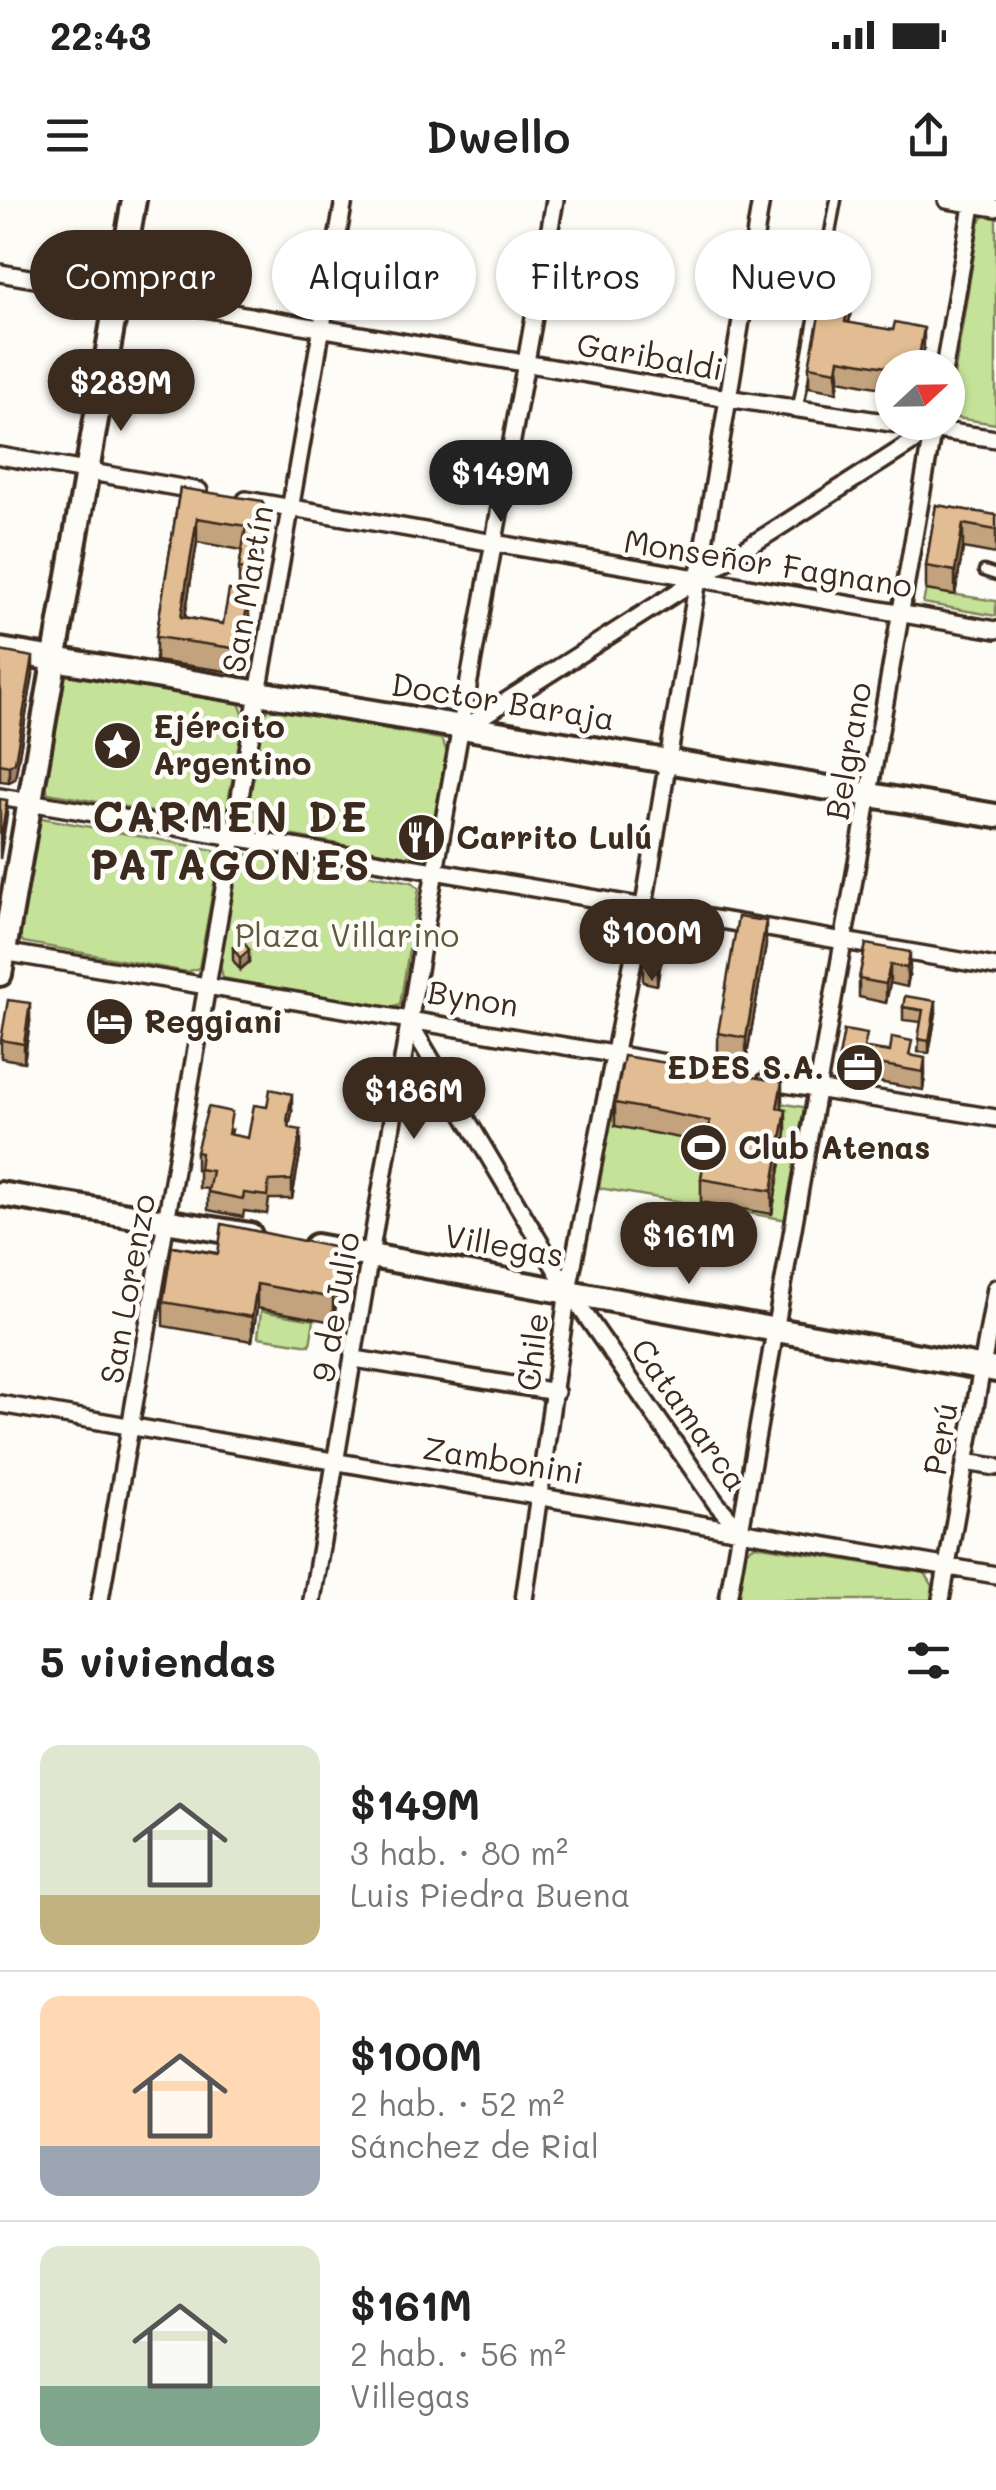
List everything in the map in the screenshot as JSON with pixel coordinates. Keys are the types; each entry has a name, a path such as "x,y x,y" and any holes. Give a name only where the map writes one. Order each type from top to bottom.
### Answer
{"street":[{"path":"129,230 134,200"},
{"name":"San Martín","path":"206,988 344,200"},
{"name":"9 de Julio","path":"312,1600 374,1256 434,874 496,547 555,200"},
{"name":"Chile","path":"524,1600 568,1290 644,906 761,200"},
{"path":"947,200 996,208"},
{"path":"947,350 971,201"},
{"name":"Garibaldi","path":"0,273 30,278"},
{"name":"Garibaldi","path":"252,316 727,398 875,419"},
{"path":"1,959 114,320"},
{"name":"Garibaldi","path":"965,432 996,439"},
{"path":"460,730 912,440"},
{"name":"Belgrano","path":"728,1600 932,440"},
{"path":"0,456 217,495"},
{"name":"Monseñor Fagnano","path":"236,498 496,547 996,630"},
{"name":"Doctor Baraja","path":"0,650 460,730 666,760 996,816"},
{"path":"0,797 996,967"},
{"name":"Bynon","path":"1,959 206,988 708,1070"},
{"name":"San Lorenzo","path":"100,1600 206,988"},
{"name":"Catamarca","path":"409,1022 568,1290 716,1504 740,1530"},
{"path":"746,1077 996,1118"},
{"name":"Villegas","path":"0,1194 568,1290 989,1369"},
{"name":"Perú","path":"941,1600 966,1462 989,1369 996,1288"},
{"path":"355,1359 556,1392"},
{"name":"Zambonini","path":"0,1404 996,1575"},
{"path":"966,1462 996,1467"}],"lane":[{"path":"798,409 836,200"},
{"path":"984,571 996,575"}],"green space":[{"path":"996,215 996,424 965,419 965,350 958,350 979,223 984,216"},
{"path":"926,590 996,601 996,616 923,603"},
{"name":"Plaza Villarino","path":"66,672 239,703 244,716 225,818 213,823 48,793 44,781"},
{"name":"Plaza Villarino","path":"269,708 441,739 447,751 427,854 416,858 250,828 246,816 262,719"},
{"name":"Plaza Villarino","path":"42,818 214,850 218,862 199,968 187,972 23,942 18,931 37,823"},
{"name":"Plaza Villarino","path":"244,854 412,882 419,888 400,1005 389,1009 223,978 220,965 237,862"},
{"name":"Club Atenas","path":"618,1074 808,1108 788,1220 599,1188"},
{"path":"261,1311 314,1320 310,1345 258,1337"},
{"path":"755,1545 925,1573 933,1586 931,1600 736,1600 744,1553"}],"building":[{"path":"818,320 845,320 893,330 895,322 924,328 920,350 875,350 875,365 839,359 837,371 809,366"},
{"path":"180,488 262,501 265,508 255,571 239,568 246,526 197,518 181,617 223,624 229,590 249,594 240,649 156,637"},
{"path":"936,505 996,515 996,530 963,524 955,571 926,566"},
{"path":"0,651 33,657 15,762 9,766 0,764"},
{"path":"0,799 7,800 0,844"},
{"path":"658,909 688,914 684,941 662,937 657,966 643,964 651,914"},
{"path":"738,917 766,921 746,1038 718,1033"},
{"path":"244,942 249,950 240,958 233,948"},
{"path":"866,944 910,952 907,968 890,965 886,984 859,979"},
{"path":"905,996 936,1001 929,1041 918,1039 923,1010 903,1007"},
{"path":"8,1000 30,1003 24,1044 1,1040"},
{"path":"844,1030 867,1034 864,1048 890,1052 892,1037 912,1041 909,1055 925,1058 923,1072 839,1057"},
{"path":"624,1056 782,1082 777,1108 786,1110 772,1191 701,1179 710,1121 615,1103"},
{"path":"270,1089 292,1094 287,1121 290,1128 301,1130 292,1180 269,1181 267,1196 244,1193 243,1199 208,1192 212,1171 199,1169 201,1153 196,1152 208,1107 232,1112 228,1134 248,1138 254,1105 267,1107"},
{"path":"222,1224 342,1249 333,1298 257,1284 252,1317 163,1302 172,1246 218,1254"}],"place":[{"name":"Ejército Argentino","path":"118,745"},
{"name":"Carrito Lulú","path":"421,838"},
{"name":"Reggiani","path":"109,1022"},
{"name":"EDES S.A.","path":"859,1068"},
{"name":"Club Atenas","path":"703,1148"}],"district":[{"name":"CARMEN DE PATAGONES","path":"231,841"}]}
